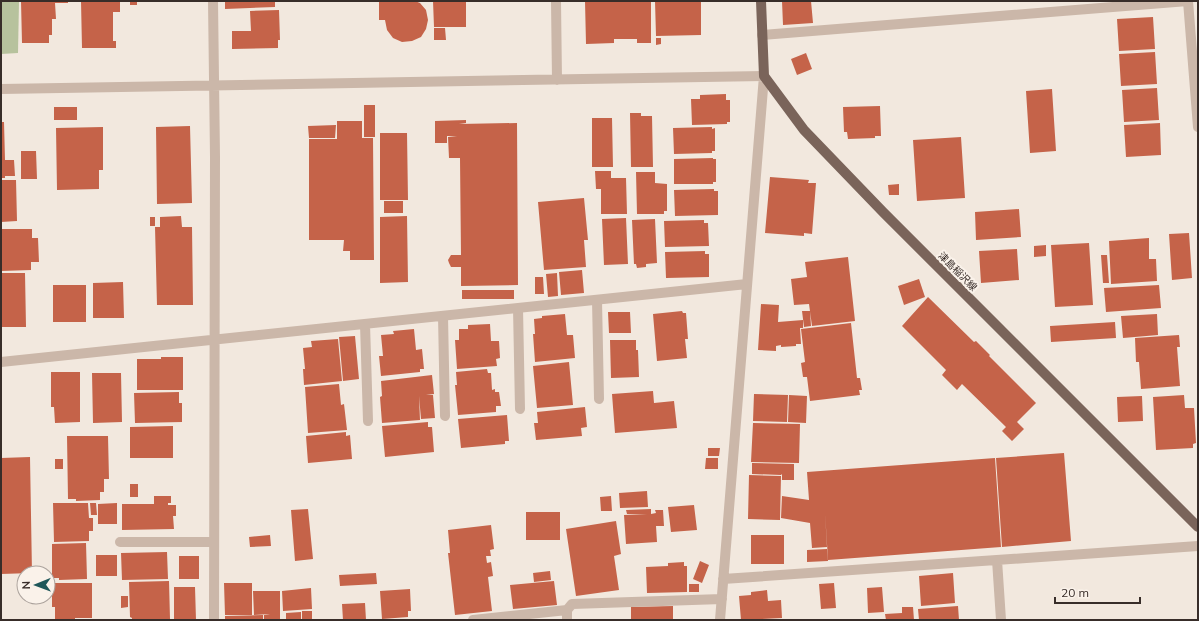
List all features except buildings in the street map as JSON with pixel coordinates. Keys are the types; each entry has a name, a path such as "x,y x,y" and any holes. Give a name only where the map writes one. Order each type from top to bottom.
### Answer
{"main road":[{"path":"762,1 764,76"},
{"name":"津島稲沢線","path":"764,76 804,130 872,201 1198,527"}],"street":[{"path":"213,1 215,340 214,620"},
{"path":"556,1 558,80"},
{"path":"762,35 1188,1 1198,128"},
{"path":"1,89 764,76 720,620"},
{"path":"1,362 747,284"},
{"path":"597,300 599,399"},
{"path":"518,308 520,409"},
{"path":"443,316 445,416"},
{"path":"365,324 368,421"},
{"path":"120,542 214,542"},
{"path":"723,579 1198,546"},
{"path":"996,560 1001,620"},
{"path":"473,620 567,615 572,604 722,599"}],"green space":[{"path":"1,1 19,1 18,53 1,54"}]}
